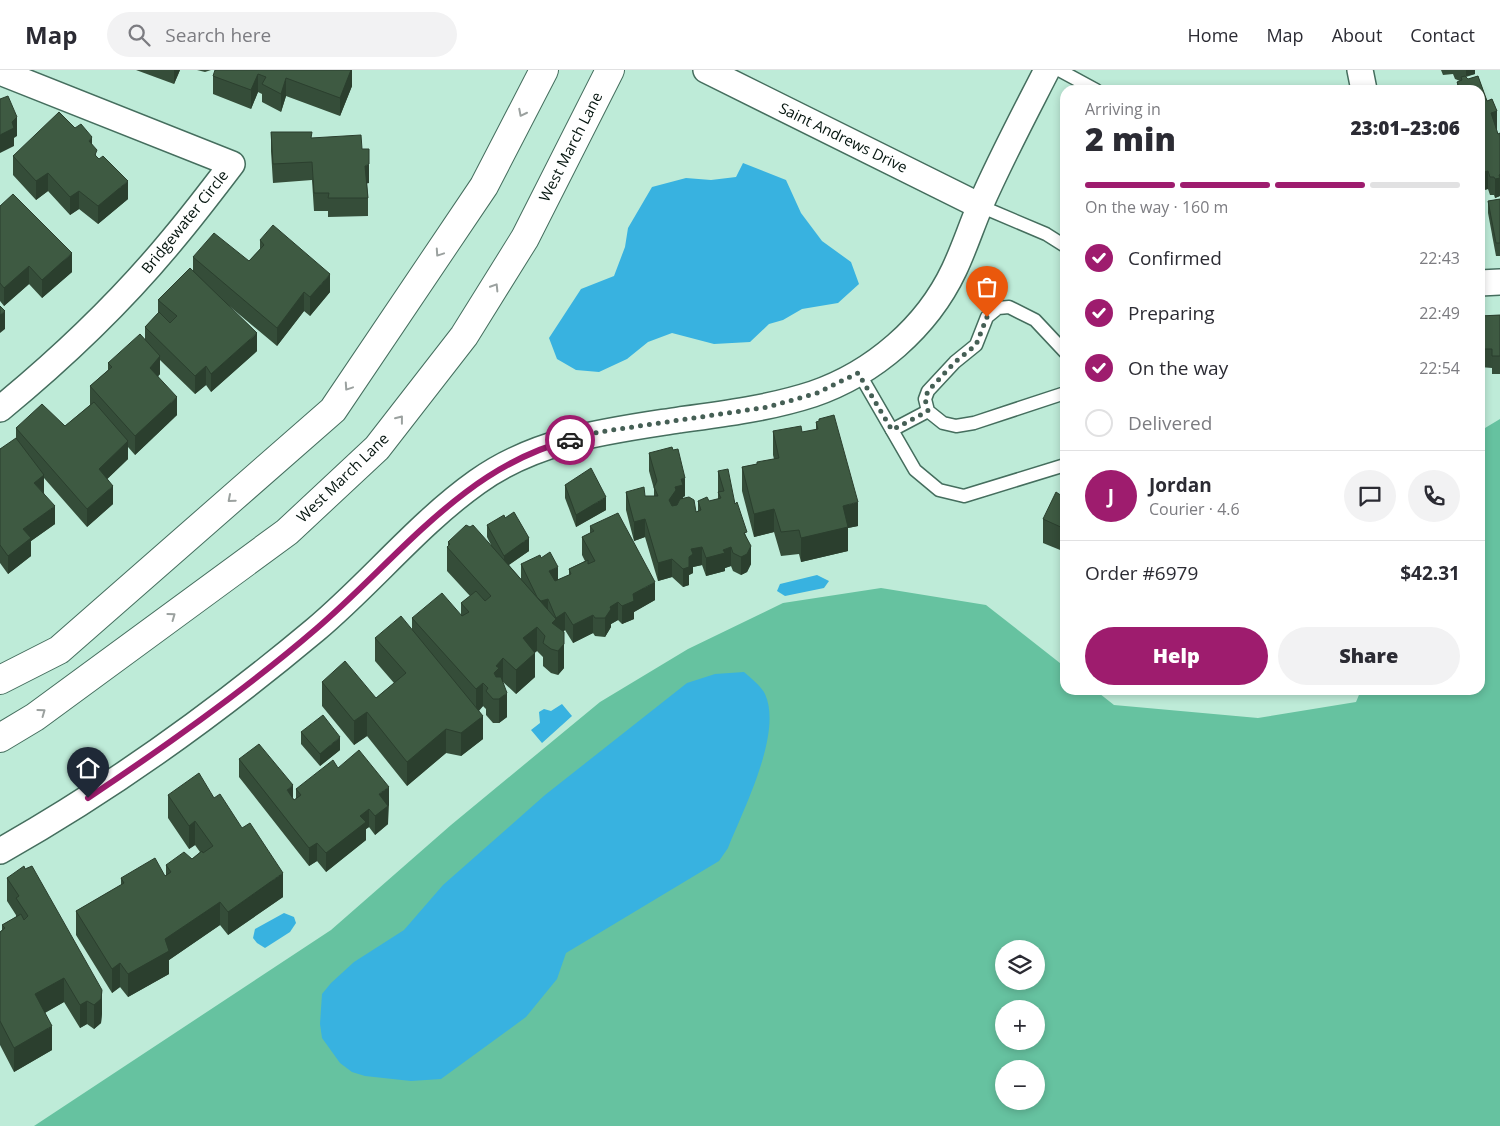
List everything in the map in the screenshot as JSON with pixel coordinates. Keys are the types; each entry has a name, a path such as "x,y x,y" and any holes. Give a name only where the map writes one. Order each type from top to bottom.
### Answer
{"main road":[{"path":"0,680 59,650 333,410 484,186 544,70"},
{"name":"West March Lane","path":"0,738 35,717 287,532 377,448 464,336 525,238 610,70"}],"street":[{"name":"Saint Andrews Drive","path":"706,70 980,206"},
{"path":"0,851 73,808 150,757 211,712 316,630 444,509 478,481 516,459 551,444 599,432 768,407 817,393 858,373 894,348 917,325 940,296 955,269 980,206 1047,70"},
{"path":"1360,70 1363,85"},
{"name":"Bridgewater Circle","path":"0,72 232,164 173,240 120,298 56,361 0,409"},
{"path":"1485,282 1500,282"}],"lane":[{"path":"1059,70 1087,85"},
{"path":"980,206 1046,234 1060,243"},
{"path":"1060,347 1035,320 1009,307 998,308 987,317 976,345 955,362 928,391 925,399 928,411 943,422 956,426 1060,395"},
{"path":"858,373 916,470 939,490 964,496 1060,467"},
{"path":"892,430 928,411"}],"green space":[{"path":"1500,419 1500,1126 34,1126 331,930 451,825 600,702 688,649 783,603 881,588 986,605 1060,663 1060,695 1101,695 1114,705 1258,718 1356,702 1359,695 1485,695 1485,428"}],"water":[{"path":"743,163 786,180 801,213 822,241 851,262 859,284 838,303 802,309 783,320 769,324 750,342 714,344 672,333 648,342 627,359 599,372 576,370 557,359 549,338 581,289 614,276 625,247 628,228 652,187 686,178 711,180 736,177"},
{"path":"817,575 829,581 824,588 785,596 777,591 780,584"},
{"path":"744,672 765,694 769,710 769,729 765,750 751,793 728,848 719,861 566,953 557,979 526,1017 441,1079 411,1081 365,1076 352,1072 340,1063 322,1038 320,1024 322,994 331,983 354,962 404,930 443,885 545,795 687,683 715,674"},
{"path":"562,704 572,716 542,743 531,730 540,723 539,712 544,709 551,711"},
{"path":"284,913 294,917 296,923 290,932 265,948 257,943 253,938 255,929"}],"building":[{"path":"215,70 351,70 340,98 286,78 281,94 262,84 266,77 258,74 251,90 213,76"},
{"path":"1465,76 1468,79 1478,76 1481,85 1458,85 1457,82 1462,80 1461,77"},
{"path":"1485,95 1487,101 1492,99 1497,111 1491,113 1498,134 1500,133 1500,178 1490,177 1488,171 1485,172"},
{"path":"8,96 17,117 12,122 14,128 0,135 0,99"},
{"path":"59,112 75,128 81,124 92,137 89,141 97,150 95,155 99,159 103,156 128,181 98,206 79,191 70,197 48,173 36,181 13,156"},
{"path":"271,132 312,132 311,138 361,135 362,149 369,149 369,164 365,166 368,198 328,198 329,193 314,193 312,162 273,164"},
{"path":"13,194 72,253 42,280 29,266 4,288 0,283 0,206"},
{"path":"1500,199 1500,243 1496,243 1488,201"},
{"path":"273,225 330,274 310,297 304,292 277,328 193,257 214,233 249,261 264,245 260,240"},
{"path":"190,268 257,333 211,374 206,366 195,376 145,327 159,312 170,323 177,316 158,300"},
{"path":"0,306 5,311 0,315"},
{"path":"1500,315 1500,356 1492,356 1492,349 1485,349 1485,316"},
{"path":"140,334 160,356 150,368 177,397 135,436 90,386 112,367 108,363"},
{"path":"94,402 128,441 99,469 113,486 87,509 16,428 42,404 65,426"},
{"path":"834,415 858,502 843,506 848,527 801,538 799,530 781,532 774,509 754,514 742,467 779,458 773,431 801,426 802,432 818,429 816,422 819,419"},
{"path":"16,438 44,475 34,483 55,506 23,529 31,538 8,556 0,545 0,449"},
{"path":"672,447 673,450 678,449 685,478 681,479 683,485 675,487 676,490 669,500 672,506 677,505 680,499 689,497 694,500 696,512 701,510 698,501 707,497 709,501 721,498 718,492 724,491 718,471 728,469 735,504 737,502 747,532 744,533 751,546 747,554 741,557 733,553 731,547 723,550 725,553 706,558 702,547 691,549 693,554 689,557 689,567 683,569 672,559 658,563 645,519 634,522 626,492 644,487 645,496 658,496 654,487 657,481 649,453"},
{"path":"591,468 606,497 576,515 565,485"},
{"path":"1056,492 1060,495 1060,527 1043,519"},
{"path":"514,512 529,538 504,556 487,525 504,515 505,518"},
{"path":"618,513 655,582 633,594 634,601 622,606 618,602 610,607 611,609 605,618 595,618 593,615 573,625 565,612 556,618 548,599 541,601 537,597 521,564 540,555 541,558 550,552 558,567 549,571 555,581 571,574 569,569 588,560 588,564 595,561 582,537 594,531 590,526"},
{"path":"466,525 470,527 473,525 556,619 552,623 564,632 564,644 558,651 551,649 543,643 545,636 537,627 523,638 535,653 516,670 503,658 496,666 499,668 494,673 496,677 501,677 507,693 499,699 493,699 486,691 488,688 483,683 476,689 412,618 442,593 462,616 469,612 461,603 476,591 485,601 491,596 447,547 450,544 448,542"},
{"path":"401,616 483,716 461,733 446,729 407,762 367,712 354,721 322,682 345,661 376,698 406,673 375,638"},
{"path":"323,715 340,737 320,754 301,732"},
{"path":"259,744 293,785 287,790 294,800 301,795 296,789 333,760 338,768 359,750 389,787 379,794 388,806 375,816 369,809 360,816 366,822 326,853 317,843 309,848 239,759"},
{"path":"199,773 214,798 220,794 242,828 250,823 283,873 228,912 220,902 165,939 169,951 128,974 120,963 112,969 76,911 124,883 121,878 155,858 165,876 171,872 166,865 184,852 192,859 202,851 203,853 213,846 195,821 189,826 168,795"},
{"path":"24,866 25,869 32,866 102,990 101,999 94,1005 87,1001 80,1005 64,978 35,994 52,1026 14,1048 0,1021 0,932 5,928 2,925 21,914 24,920 28,916 16,898 19,896 7,878"}],"way so far":[{"path":"570,440 599,432 768,407 817,393 858,373 892,430 928,411 925,399 928,391 955,362 976,345 987,317"}],"route":[{"path":"88,798 150,757 316,630 444,509 478,481 516,459 551,444 570,440"}]}
